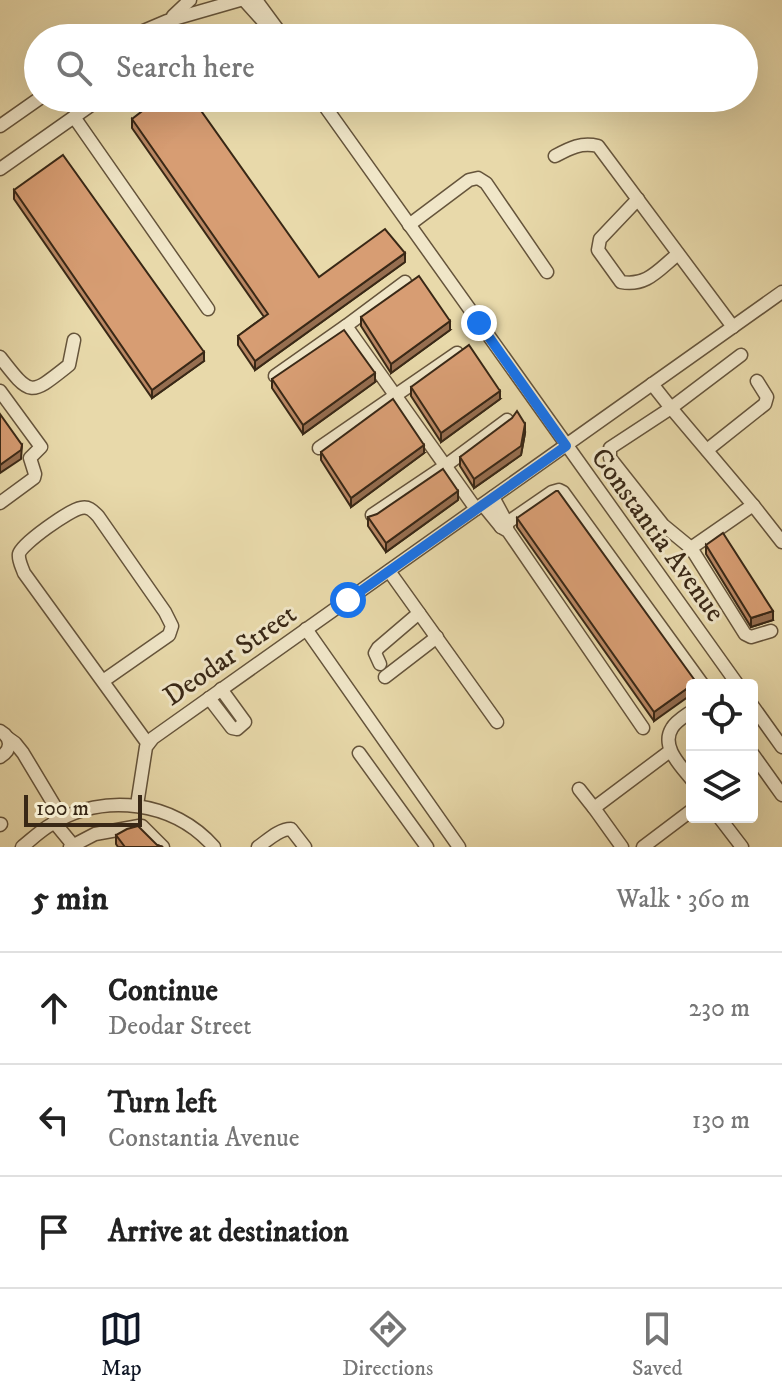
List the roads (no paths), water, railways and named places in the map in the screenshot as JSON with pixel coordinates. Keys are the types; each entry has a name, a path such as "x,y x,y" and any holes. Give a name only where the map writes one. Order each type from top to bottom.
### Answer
{"street":[{"path":"167,21 190,0"},
{"path":"160,24 242,0 265,24"},
{"path":"256,0 274,24"},
{"path":"0,126 24,109"},
{"path":"0,169 81,112"},
{"name":"Constantia Avenue","path":"329,112 734,679"},
{"path":"74,117 208,309"},
{"path":"555,156 576,146 598,146 733,327"},
{"path":"409,225 469,180 478,178 486,183 547,272"},
{"path":"638,199 598,244 598,250 621,282 643,282 678,254"},
{"path":"275,376 405,282"},
{"name":"Deodar Street","path":"137,805 148,744 153,738 782,292"},
{"path":"346,326 445,466 505,527 643,728"},
{"path":"0,357 20,383 40,388 69,365 74,340"},
{"path":"319,448 457,353"},
{"path":"741,355 671,408 610,448 609,454 663,525 691,548 745,634 751,637 771,631"},
{"path":"707,450 765,404 767,397 757,381"},
{"path":"652,384 782,542"},
{"path":"0,391 41,447 30,458 34,478 0,503"},
{"path":"372,515 507,420"},
{"path":"505,527 552,492 563,492 699,679"},
{"path":"691,548 753,505"},
{"path":"103,681 169,635 172,626 98,516 83,507 21,549 19,554 24,573 148,744"},
{"path":"389,571 497,722"},
{"path":"380,664 375,653 378,648 419,613"},
{"path":"306,629 459,847"},
{"path":"385,677 437,637"},
{"path":"209,698 232,728 237,729 245,722 221,689"},
{"path":"758,713 782,747"},
{"path":"686,715 673,725 669,736 670,751 686,772"},
{"path":"4,744 18,747 71,846 95,834 142,826 163,847"},
{"path":"594,808 670,751"},
{"path":"359,753 427,847"},
{"path":"758,761 782,795"},
{"path":"579,789 622,847"},
{"path":"22,847 58,820 76,812 137,805 153,808 189,824 214,847"},
{"path":"643,847 686,815"},
{"path":"724,823 742,847"},
{"path":"264,845 283,830 291,829 305,847"},
{"path":"95,834 104,847"}]}
